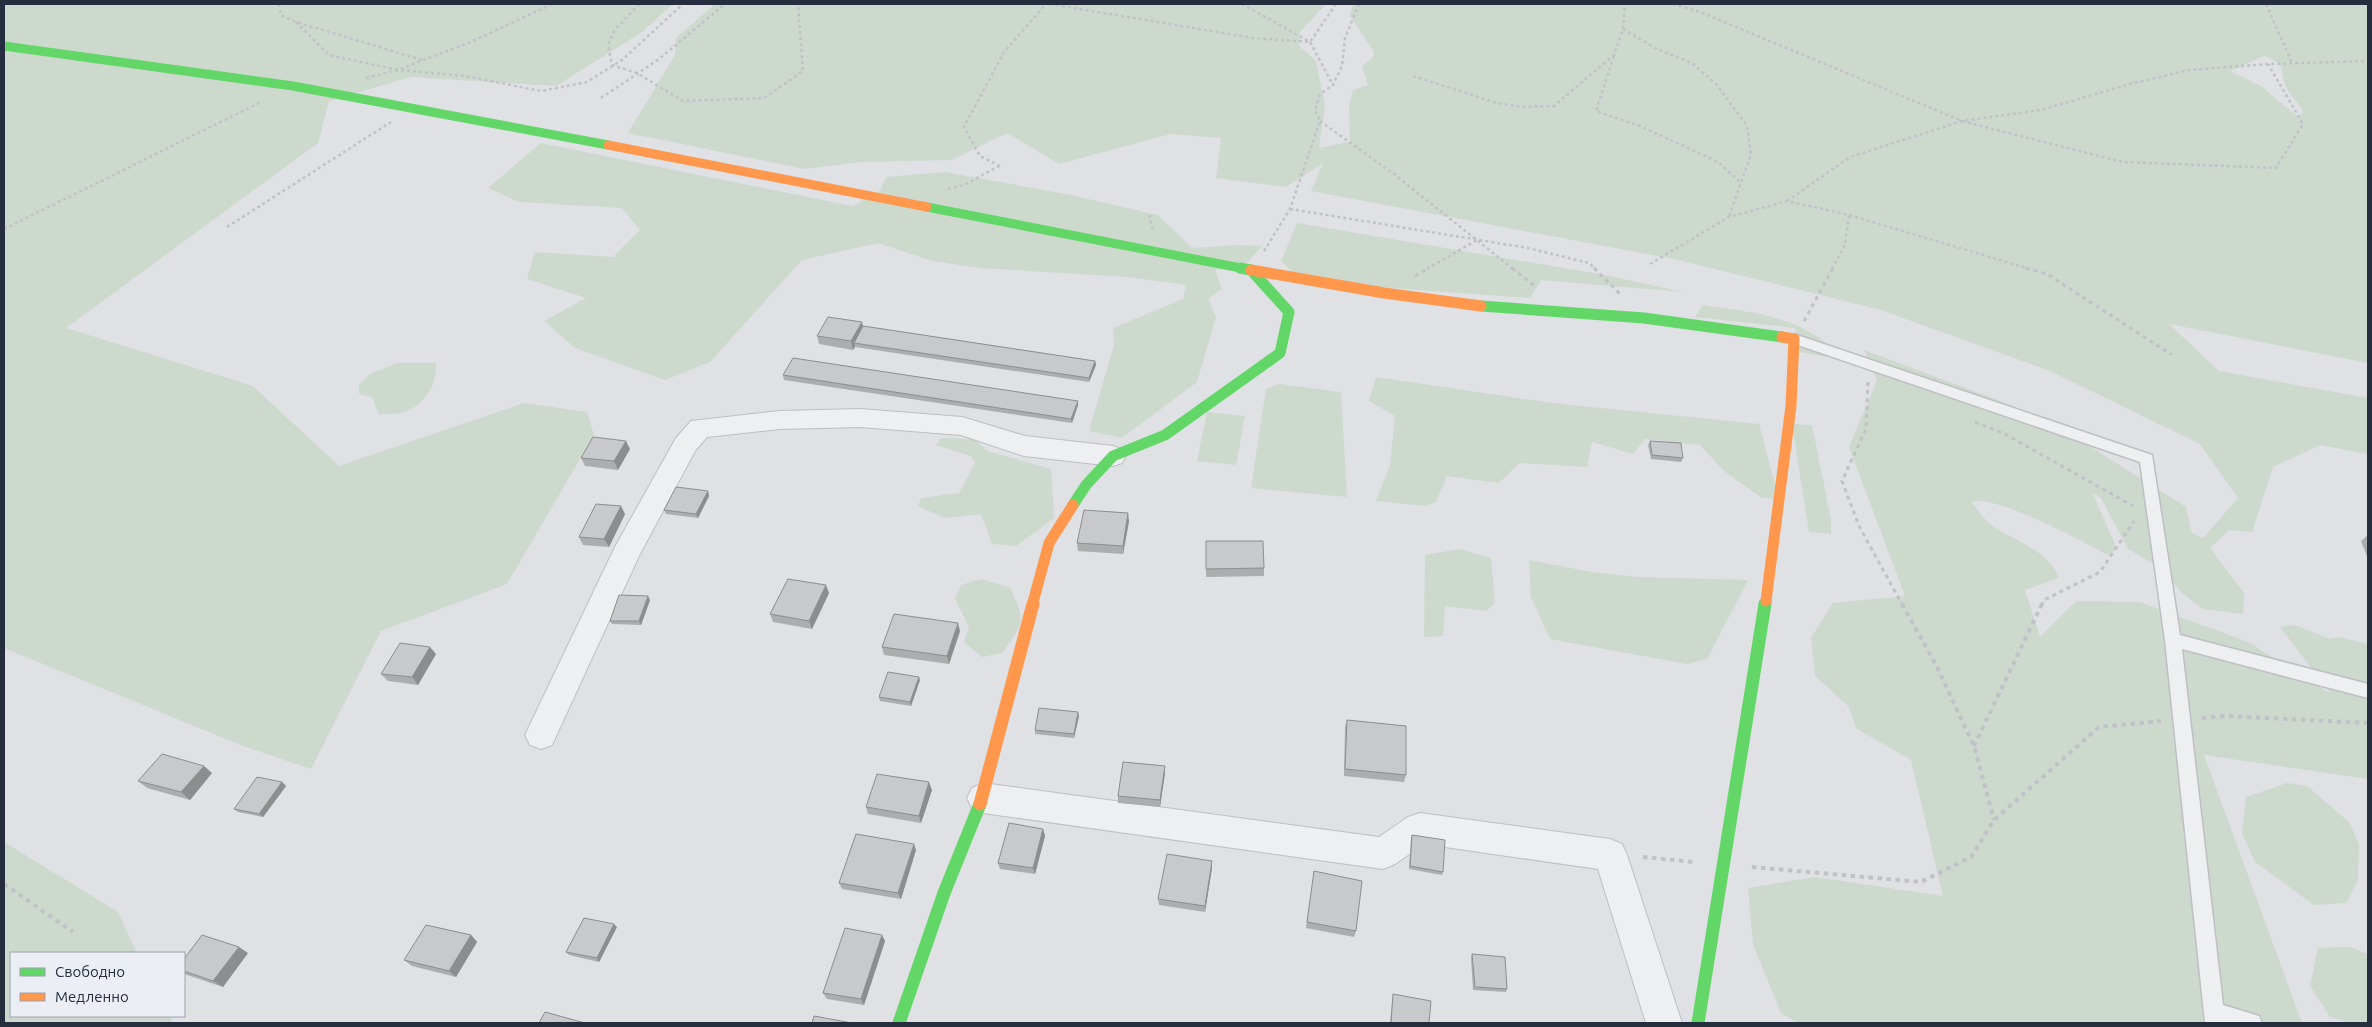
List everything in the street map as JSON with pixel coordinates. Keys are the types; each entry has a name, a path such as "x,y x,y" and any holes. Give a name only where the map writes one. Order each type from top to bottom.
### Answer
{"street":[{"path":"4,46 293,86 415,107 1251,270 1384,293 1474,305 1644,318 1794,339 1791,406 1774,554 1698,1023"},
{"path":"899,1023 944,893 984,798 1049,542 1086,485 1113,456 1165,435 1280,353 1289,312 1251,270"},
{"path":"540,735 625,555 685,445 700,428 780,420 860,418 962,426 1024,446 1113,456"},
{"path":"984,798 1383,853 1420,828 1610,854 1664,1023"}],"lane":[{"path":"1794,339 2147,459 2173,640 2215,1018 2252,1023"},
{"path":"2173,640 2368,691"}],"path":[{"path":"279,4 281,15 296,22 422,61"},
{"path":"322,91 398,70 422,61 552,4"},
{"path":"612,65 608,45 614,32 639,4"},
{"path":"296,22 329,55 398,70 465,76 541,91 588,82 622,60 684,4"},
{"path":"601,98 659,60 725,4"},
{"path":"612,65 638,73 683,101 764,98 802,70 798,4"},
{"path":"946,190 964,185 1000,166 980,156 964,127 1004,52 1046,4"},
{"path":"1050,4 1252,38 1310,42"},
{"path":"1242,4 1310,42 1333,85"},
{"path":"1310,42 1336,4"},
{"path":"1359,4 1345,38 1342,66 1333,85 1320,94 1315,110 1320,121 1394,174 1514,271 1574,313"},
{"path":"1625,4 1623,29 1596,111 1640,126 1718,162 1740,182"},
{"path":"1673,4 1700,12 1962,121 2122,162 2276,168 2304,124 2268,64"},
{"path":"2266,4 2292,63"},
{"path":"1623,29 1657,49 1692,63 1716,84 1747,126 1751,154 1729,217"},
{"path":"1412,76 1497,103 1522,107 1554,106 1614,55"},
{"path":"1650,264 1729,217 1787,201 1850,157 1962,121 2041,110 2130,84 2189,70 2268,64 2368,62"},
{"path":"4,229 293,86"},
{"path":"227,227 415,107"},
{"path":"1251,270 1290,209 1320,121"},
{"path":"1787,201 1849,214 2047,274 2172,355"},
{"path":"1290,209 1528,248 1590,263 1644,318"},
{"path":"1794,339 1844,245 1849,214"},
{"path":"1384,293 1478,240"},
{"path":"1610,854 1921,882 1971,857 1994,820 1974,746 1936,665 1859,526 1842,481 1866,429 1868,384 1877,386"},
{"path":"1971,420 2005,434 2157,520"},
{"path":"1974,746 2020,646 2044,600 2100,572 2141,510"},
{"path":"4,884 73,932"}],"shaded area":[{"path":"4,4 673,4 642,32 556,86 410,77 329,101 318,143 66,328 253,386 339,466 524,403 587,412 594,435 507,584 381,631 311,769 243,746 4,648"},
{"path":"715,4 1326,4 1300,32 1299,46 1316,61 1325,105 1319,148 1350,142 1349,107 1353,90 1368,85 1362,66 1373,57 1374,52 1350,16 1353,4 2368,4 2368,363 2169,324 2219,371 2368,398 2368,454 2320,445 2273,467 2252,532 2229,530 2210,548 2244,593 2243,614 2203,609 2182,593 2159,567 2128,549 2101,498 2092,492 2117,549 2109,555 2019,512 1983,501 1971,502 1989,523 2038,552 2046,559 2059,578 2025,590 2040,637 2076,601 2140,602 2248,642 2331,694 2280,627 2294,625 2330,639 2338,637 2368,644 2368,779 2204,755 2302,1023 1798,1023 1781,1013 1753,944 1748,888 1815,877 1943,896 1911,760 1857,729 1848,706 1815,676 1811,638 1833,603 1905,596 1849,447 1877,380 1864,350 2011,405 2094,449 2186,507 2191,532 2203,538 2238,498 2200,444 2050,371 1881,310 1674,259 1311,191 1323,163 1286,187 1216,178 1221,138 1171,134 1059,164 1007,133 952,160 861,162 805,169 628,133 675,55 676,38","holes":["2264,56 2272,59 2280,66 2288,90 2303,110 2299,118 2261,86 2230,71"]},
{"path":"541,143 852,206 880,191 886,177 945,172 1071,195 1158,215 1192,248 1236,245 1262,246 1248,262 1215,270 1222,289 1208,299 1216,317 1197,382 1122,438 1089,431 1114,345 1113,328 1183,299 1186,285 1128,277 981,268 932,261 878,243 802,260 710,362 665,380 575,348 544,321 586,298 527,279 535,252 613,257 640,230 622,208 519,202 488,188"},
{"path":"1297,223 1605,275 1683,292 1541,280 1530,298 1377,287 1307,286 1281,261"},
{"path":"1703,305 1754,313 1786,321 1816,336 1831,347 1827,357 1800,352 1795,328 1695,317"},
{"path":"397,363 436,363 432,385 427,395 412,408 391,414 379,414 372,397 359,394 359,385 370,374"},
{"path":"1376,377 1552,403 1759,424 1779,499 1762,498 1724,471 1700,445 1645,439 1633,454 1592,442 1587,467 1519,463 1499,483 1447,476 1436,502 1426,506 1376,501 1390,465 1395,416 1369,401"},
{"path":"1280,384 1341,392 1347,497 1251,488 1266,389"},
{"path":"1207,412 1245,416 1236,465 1197,461"},
{"path":"1792,424 1812,425 1831,519 1831,534 1809,532"},
{"path":"941,438 975,439 987,451 1051,469 1054,518 1016,546 992,544 981,514 944,518 918,506 921,498 959,493 975,463 971,456 936,445"},
{"path":"1460,549 1491,558 1495,603 1486,611 1445,606 1443,636 1424,637 1425,555"},
{"path":"1529,560 1592,572 1637,577 1748,580 1707,659 1687,664 1550,639 1531,597"},
{"path":"981,579 1009,587 1019,607 1021,621 1015,635 1002,653 982,657 964,642 969,627 955,599 961,585"},
{"path":"2287,783 2307,786 2349,822 2359,844 2358,880 2346,903 2314,905 2255,862 2242,833 2246,797"},
{"path":"4,842 118,912 137,952 10,952 10,1017 170,1017 173,1023 4,1023"},
{"path":"2350,947 2368,954 2368,1023 2350,1023 2330,1017 2310,986 2318,948"}],"building":[{"path":"828,317 862,322 851,341 817,336"},
{"path":"863,326 1095,361 1089,378 854,343"},
{"path":"793,358 1078,401 1071,419 783,375"},
{"path":"593,437 626,441 614,461 581,458"},
{"path":"1650,441 1681,443 1683,458 1652,455"},
{"path":"676,487 708,491 696,514 664,510"},
{"path":"596,504 621,506 604,539 579,537"},
{"path":"1084,510 1128,513 1123,546 1077,543"},
{"path":"1206,541 1263,541 1264,568 1206,569"},
{"path":"788,579 826,585 809,621 770,614"},
{"path":"619,595 648,596 639,621 610,621"},
{"path":"894,614 958,623 947,656 882,647"},
{"path":"400,643 430,647 412,677 381,674"},
{"path":"888,672 919,677 910,702 879,697"},
{"path":"1039,708 1078,712 1074,734 1035,730"},
{"path":"1347,720 1406,726 1406,775 1345,769"},
{"path":"162,754 204,766 181,792 138,781"},
{"path":"1123,762 1165,766 1160,800 1118,796"},
{"path":"877,774 929,782 919,816 866,807"},
{"path":"257,777 282,782 259,814 234,809"},
{"path":"1009,823 1043,829 1033,868 998,863"},
{"path":"856,834 914,844 898,893 839,883"},
{"path":"1412,835 1445,840 1443,872 1410,866"},
{"path":"1167,854 1212,861 1205,906 1158,899"},
{"path":"1314,871 1362,881 1356,931 1307,922"},
{"path":"584,918 614,924 597,958 566,952"},
{"path":"426,925 471,935 449,971 404,960"},
{"path":"845,928 882,935 861,999 823,993"},
{"path":"202,935 239,947 213,981 185,971 185,958"},
{"path":"1472,954 1505,957 1507,989 1475,987"},
{"path":"1393,994 1431,1001 1429,1023 1391,1023"},
{"path":"545,1012 585,1023 539,1023"},
{"path":"814,1016 852,1023 812,1023"}],"traffic: fast":[{"path":"4,46 293,86 608,145"},
{"path":"927,207 1251,270 1289,312 1280,353 1165,435 1113,456 1086,485 1073,505"},
{"path":"1481,306 1644,318 1782,337"},
{"path":"1698,1023 1766,601"},
{"path":"899,1023 944,893 980,804"}],"traffic: slow":[{"path":"608,145 927,207"},
{"path":"1251,270 1384,293 1481,306"},
{"path":"1766,601 1791,406 1794,339 1782,337"},
{"path":"980,804 1049,543 1073,505"}]}
